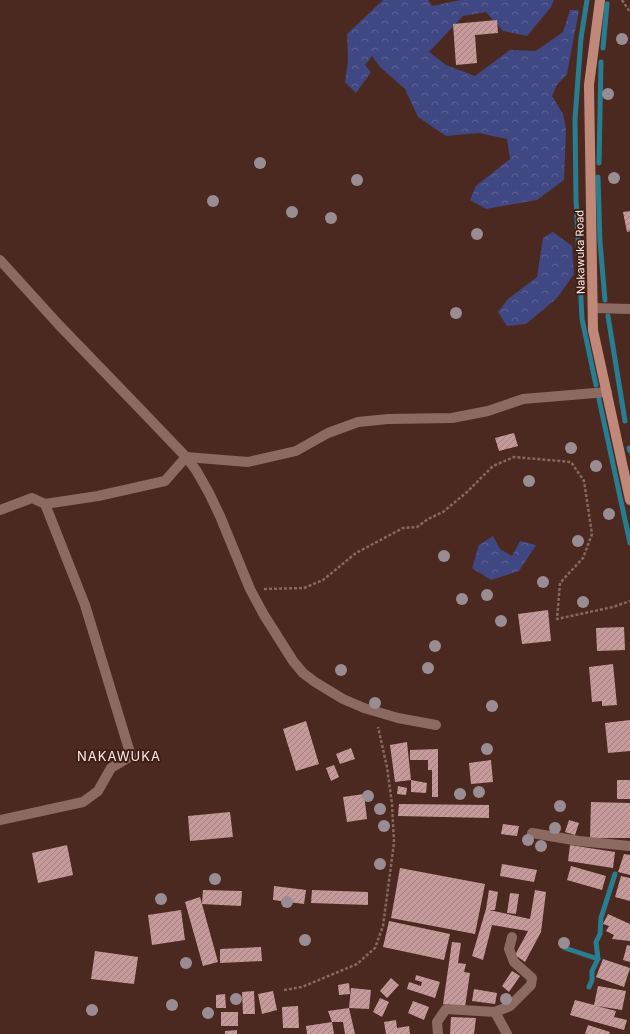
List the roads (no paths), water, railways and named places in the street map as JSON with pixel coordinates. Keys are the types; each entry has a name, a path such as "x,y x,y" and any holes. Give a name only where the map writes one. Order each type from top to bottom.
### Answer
{"main road":[{"name":"Nakawuka Road","path":"600,0 589,85 593,330 630,500"}],"street":[{"path":"0,260 58,326 186,457 196,470 210,493 250,589 264,615 293,661 303,673 343,699 364,708 398,718 436,725"},
{"path":"593,308 630,309"},
{"path":"186,457 248,462 296,451 328,433 358,422 388,419 452,418 488,411 523,399 607,392"},
{"path":"0,510 32,498 45,504 98,496 165,481 186,457"},
{"path":"0,820 83,802 98,791 111,768 131,756 85,605 45,504"},
{"path":"532,833 579,841 630,846"},
{"path":"438,1034 437,1022 446,1009 495,1012 510,1006 531,985 532,978 514,962 511,956 509,949 512,937"},
{"path":"495,1012 507,1034"}],"waterway":[{"path":"587,0 581,38 575,119 576,199 582,319 596,385"},
{"path":"603,48 607,4"},
{"path":"599,163 601,62"},
{"path":"598,177 600,242 605,300"},
{"path":"608,316 625,421"},
{"path":"599,399 630,543"},
{"path":"589,987 592,980 592,971 598,959 596,942 600,934 601,918 615,874"},
{"path":"565,948 598,959"}],"district":[{"name":"NAKAWUKA","path":"119,756"}]}
